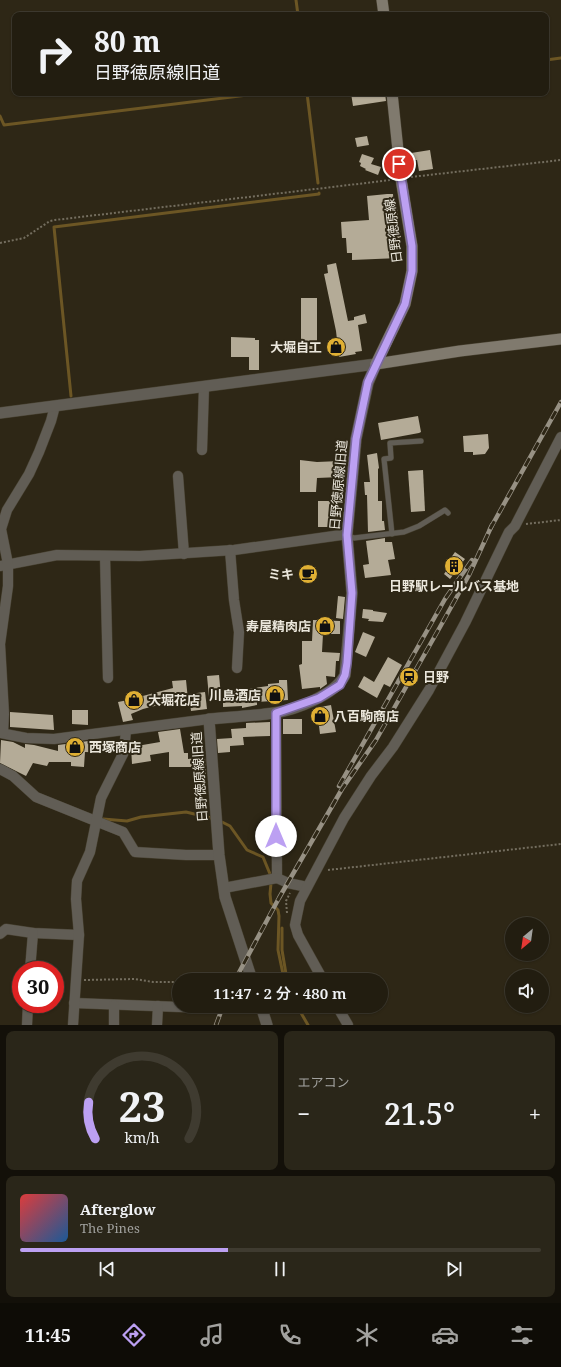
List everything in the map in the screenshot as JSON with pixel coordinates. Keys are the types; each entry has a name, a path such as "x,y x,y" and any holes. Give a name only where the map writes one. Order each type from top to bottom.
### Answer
{"main road":[{"path":"382,0 384,12"},
{"name":"日野徳原線","path":"376,364 405,304 412,271 412,246 401,179 392,96"},
{"path":"376,364 460,350 561,339"}],"street":[{"path":"0,413 376,364"},
{"name":"日野徳原線旧道","path":"250,973 225,897 219,855 209,718 276,713 319,698 340,685 345,675 352,593 347,535 356,439 368,382 376,364"},
{"path":"202,450 204,387"},
{"path":"55,406 39,452 29,474 7,510 1,529 4,565 8,586 0,644 4,714 1,733 26,738 54,739 209,718"},
{"path":"320,973 298,935 295,925 300,901 344,818 371,776 393,747 429,690 466,623 509,532 515,526 561,437"},
{"path":"178,476 184,554"},
{"path":"4,565 57,555 140,556 184,554 230,550 347,535"},
{"path":"230,550 234,600 239,632 237,668"},
{"path":"105,556 108,678"},
{"path":"276,713 277,878"},
{"path":"73,1025 79,935 76,899 77,881 90,852 96,820 105,787 116,770 124,752 126,730"},
{"path":"0,769 13,776 36,797 123,832 135,852 219,855"},
{"path":"224,888 277,878 288,883 307,887"},
{"path":"0,934 6,929 33,933 79,935"},
{"path":"31,961 33,933"},
{"path":"74,1004 172,1007"},
{"path":"114,1005 114,1025"},
{"path":"157,1025 158,1006"},
{"path":"27,1025 28,1013"},
{"path":"263,1013 267,1025"},
{"path":"341,1013 348,1025"}],"lane":[{"path":"392,534 384,459 390,458 390,443 421,441"},
{"path":"347,535 354,538 404,532 419,526 445,510 448,513"}],"path":[{"path":"0,243 24,238 50,221 55,220 561,160"},
{"path":"515,526 561,520"},
{"path":"397,679 408,686"},
{"path":"317,870 359,867 561,844"},
{"path":"75,980 135,979 153,982 172,982"}],"building":[{"path":"351,96 385,96 386,101 353,106"},
{"path":"367,136 369,145 357,147 355,138"},
{"path":"430,150 433,169 419,171 417,160 406,161 405,154"},
{"path":"362,154 374,158 371,164 381,167 378,175 365,170 366,169 360,166 361,163 359,162"},
{"path":"393,194 394,208 397,208 401,237 398,238 399,258 352,260 352,253 347,253 346,238 342,238 341,222 369,220 367,196"},
{"path":"336,263 348,321 354,320 354,317 365,314 367,323 358,325 362,351 355,352 356,354 339,357 336,331 324,274 328,273 327,265"},
{"path":"301,298 317,298 317,351 301,352"},
{"path":"231,337 255,338 255,340 259,340 259,370 249,370 249,357 231,357"},
{"path":"418,416 421,432 381,440 378,423"},
{"path":"488,434 489,448 485,454 473,455 473,452 464,452 463,436"},
{"path":"377,453 379,468 378,501 382,501 382,521 384,521 385,530 368,532 367,495 365,495 364,482 370,482 367,455"},
{"path":"300,460 317,462 340,461 340,477 317,478 316,492 300,492"},
{"path":"423,470 425,511 411,512 408,471"},
{"path":"318,501 336,501 335,527 318,527"},
{"path":"385,538 385,542 392,542 395,559 388,560 391,575 365,578 363,565 369,564 366,541"},
{"name":"日野駅レールバス基地","path":"455,552 465,559 450,579 444,574 449,567 446,565"},
{"path":"338,596 345,597 343,619 336,618"},
{"path":"363,609 387,613 383,622 368,621 369,619 362,618"},
{"path":"313,620 340,621 340,634 323,634 322,652 340,653 339,661 336,661 335,677 326,676 327,684 320,689 320,687 302,689 299,665 302,664 302,641 312,641"},
{"path":"363,632 375,637 366,657 355,652"},
{"path":"388,657 402,665 390,687 384,684 377,698 358,687 364,676 374,682"},
{"path":"219,675 221,696 209,697 207,676"},
{"path":"186,680 188,700 170,702 143,709 131,714 133,720 123,722 118,702 128,700 128,698 138,694 139,697 173,688 172,681"},
{"path":"279,680 287,680 288,700 257,702 257,705 242,708 242,706 223,707 223,691 239,691 268,686 268,684 279,683"},
{"path":"205,692 207,709 191,711 189,694"},
{"path":"331,705 336,732 320,734 315,708"},
{"path":"72,710 88,710 88,725 72,724"},
{"path":"10,712 53,715 54,730 10,727"},
{"path":"283,719 302,719 302,734 283,734"},
{"path":"270,722 270,736 243,737 244,745 230,746 230,752 218,753 217,739 232,738 231,729 246,728 246,723"},
{"path":"180,729 184,753 188,753 188,759 205,757 206,779 194,780 193,767 169,767 169,752 150,755 151,761 132,764 131,747 160,742 158,732"},
{"path":"1,740 13,742 25,748 25,744 58,751 58,745 96,740 119,741 118,750 112,750 112,753 85,752 84,767 71,766 71,762 49,762 47,766 33,763 26,776 0,763"}],"waterway":[{"path":"296,0 298,12"},
{"path":"549,60 561,58"},
{"path":"0,116 4,125 241,96"},
{"path":"307,96 318,183"},
{"path":"71,396 54,227 319,193"},
{"path":"103,819 127,821 141,817 186,812 211,818"},
{"path":"222,822 230,826 247,850 263,857 270,874"},
{"path":"271,883 271,903 278,910 279,916 278,950 283,973"},
{"path":"282,928 282,950 286,973"},
{"path":"301,1013 308,1025"}],"railway":[{"path":"490,529 561,402"},
{"path":"239,973 279,898 342,789 376,740 440,627 469,575 492,525"},
{"path":"339,786 445,599 472,560"},
{"path":"216,1025 220,1013"}],"place":[{"name":"大堀自工","path":"336,347"},
{"name":"日野駅レールバス基地","path":"454,566"},
{"name":"ミキ","path":"308,574"},
{"name":"寿屋精肉店","path":"325,626"},
{"name":"日野","path":"409,677"},
{"name":"川島酒店","path":"275,695"},
{"name":"大堀花店","path":"134,700"},
{"name":"八百駒商店","path":"320,716"},
{"name":"西塚商店","path":"75,747"}],"route":[{"path":"276,836 276,713 319,698 340,685 345,675 352,593 347,535 356,439 368,382 397,324 405,304 412,271 412,246 399,164"}]}
